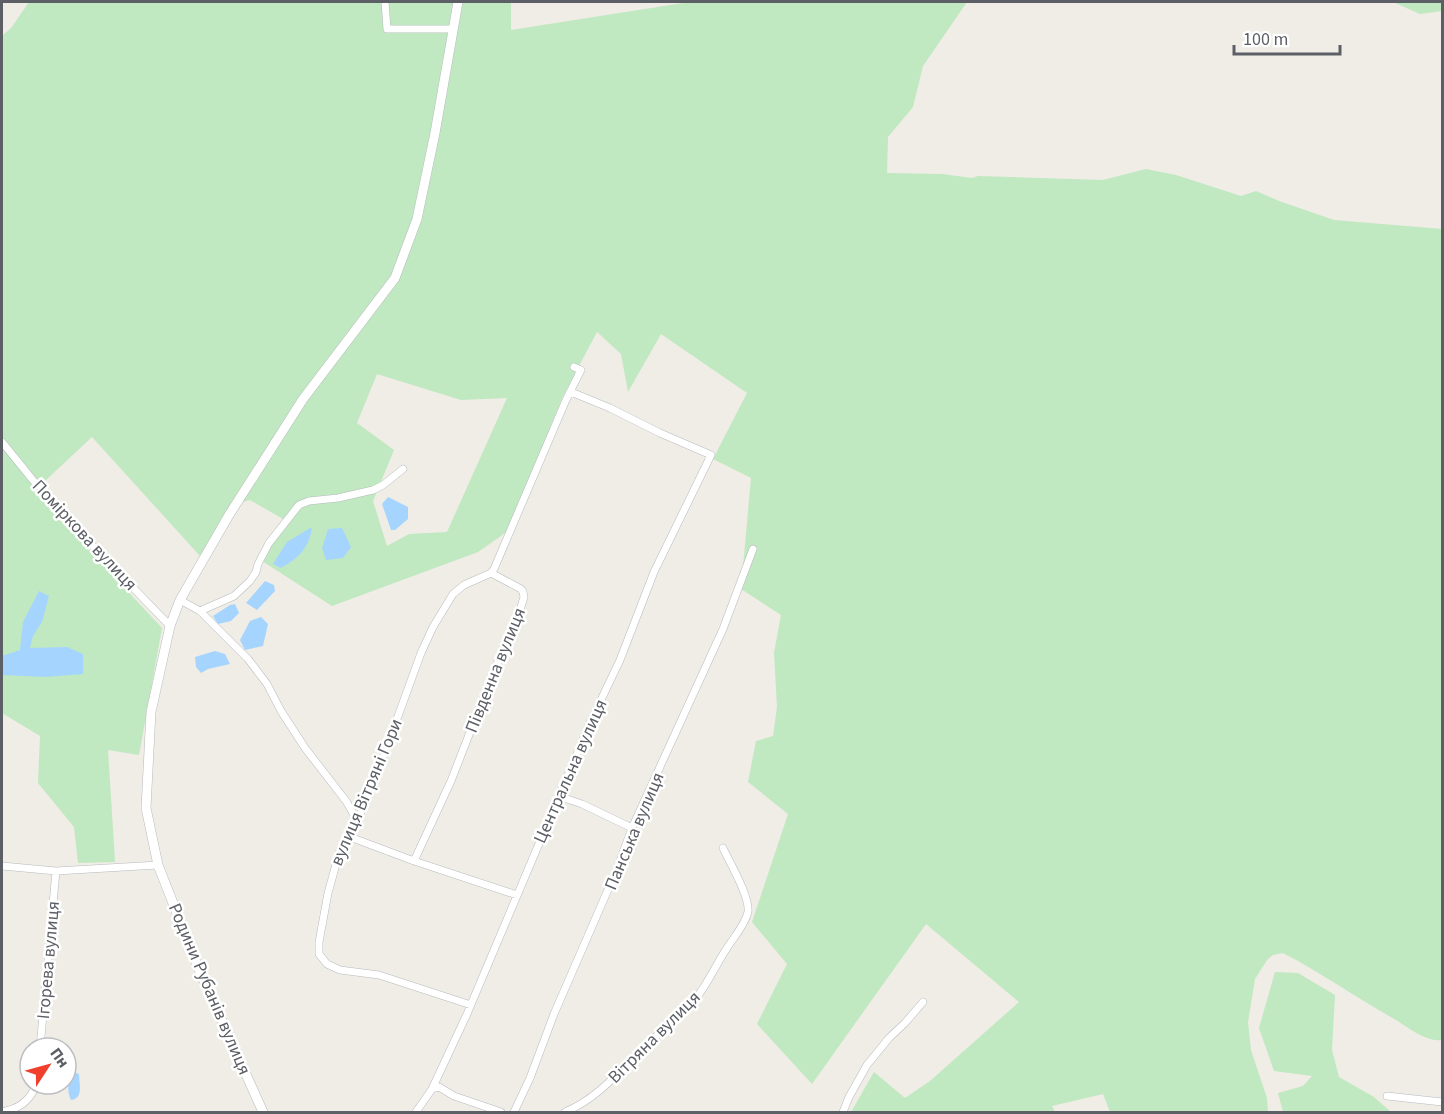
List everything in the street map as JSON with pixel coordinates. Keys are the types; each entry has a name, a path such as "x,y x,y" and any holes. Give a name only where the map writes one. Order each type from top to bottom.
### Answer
{"street":[{"path":"385,2 387,29 453,29"},
{"name":"Родини Рубанів вулиця","path":"263,1113 200,972 158,865 146,808 151,712 170,626 180,600 229,515 303,399 395,278 417,219 458,2"},
{"path":"491,573 581,370 574,367"},
{"name":"Центральна вулиця","path":"432,1089 471,1005 558,796 620,660 654,572 711,455 571,392"},
{"name":"Поміркова вулиця","path":"2,442 88,541 170,626"},
{"path":"200,611 234,596 250,581 269,543 299,505 309,501 338,498 373,490 404,469"},
{"name":"Панська вулиця","path":"514,1113 617,869 632,828 723,629 753,549"},
{"name":"вулиця Вітряні Гори","path":"471,1005 379,975 340,970 327,964 319,954 319,942 335,864 340,850 350,837 373,785 422,653 444,606 453,594 464,585 491,573"},
{"name":"Південна вулиця","path":"414,861 451,781 524,597 521,589 491,573"},
{"path":"180,600 200,611 248,659 267,684 305,748 346,801 357,820"},
{"path":"558,796 582,804 632,828"},
{"path":"350,837 517,895"},
{"name":"Вітряна вулиця","path":"565,1113 580,1107 602,1090 637,1054 693,1003 745,921 748,910 746,900 723,848"},
{"path":"2,866 56,871 158,865"},
{"name":"Ігорева вулиця","path":"41,1036 56,871"},
{"path":"843,1113 867,1065 923,1002"},
{"path":"416,1113 432,1089 439,1088 454,1096 501,1113"},
{"path":"2,1113 15,1110 30,1096"},
{"path":"1387,1096 1443,1102"}],"green space":[{"path":"29,2 511,2 511,30 683,2 967,2 923,66 913,107 888,137 887,173 942,174 972,178 978,176 1103,180 1146,169 1176,175 1241,196 1256,191 1334,220 1442,229 1442,1040 1430,1039 1418,1034 1283,953 1273,955 1267,960 1255,979 1248,1022 1251,1050 1267,1098 1268,1112 1110,1112 1103,1094 1052,1106 1055,1112 851,1112 874,1072 905,1098 930,1081 1019,1002 926,924 812,1084 757,1024 787,964 752,922 788,814 748,782 756,741 773,736 777,707 774,653 781,615 741,589 751,478 713,459 747,393 661,334 628,392 621,354 597,332 563,396 508,531 478,552 332,606 262,561 283,519 250,500 236,504 200,556 92,437 46,480 32,489 162,628 139,755 108,750 115,862 78,863 74,827 38,783 40,736 2,713 2,36 11,28","holes":["377,374 461,400 507,398 447,532 409,534 387,546 373,501 394,450 357,423"]},
{"path":"1393,2 1442,2 1442,11 1420,14"},
{"path":"1275,972 1298,973 1335,995 1332,1050 1339,1077 1374,1097 1391,1112 1283,1112 1278,1093 1303,1086 1312,1076 1274,1071 1259,1028"}],"water":[{"path":"388,497 408,507 408,519 395,530 391,530 382,504"},
{"path":"312,527 306,547 298,556 281,568 273,564 287,542"},
{"path":"342,528 351,547 343,558 326,560 322,548 328,529"},
{"path":"265,581 274,585 275,591 257,610 246,603"},
{"path":"39,591 49,596 42,622 33,636 30,648 67,647 83,654 83,674 45,677 2,675 2,656 20,650 23,622"},
{"path":"235,604 239,613 231,621 218,624 213,616"},
{"path":"261,617 268,624 263,646 245,650 240,640 250,621"},
{"path":"215,651 225,654 230,664 201,673 196,667 195,657"},
{"path":"78,1074 80,1090 78,1096"}]}
